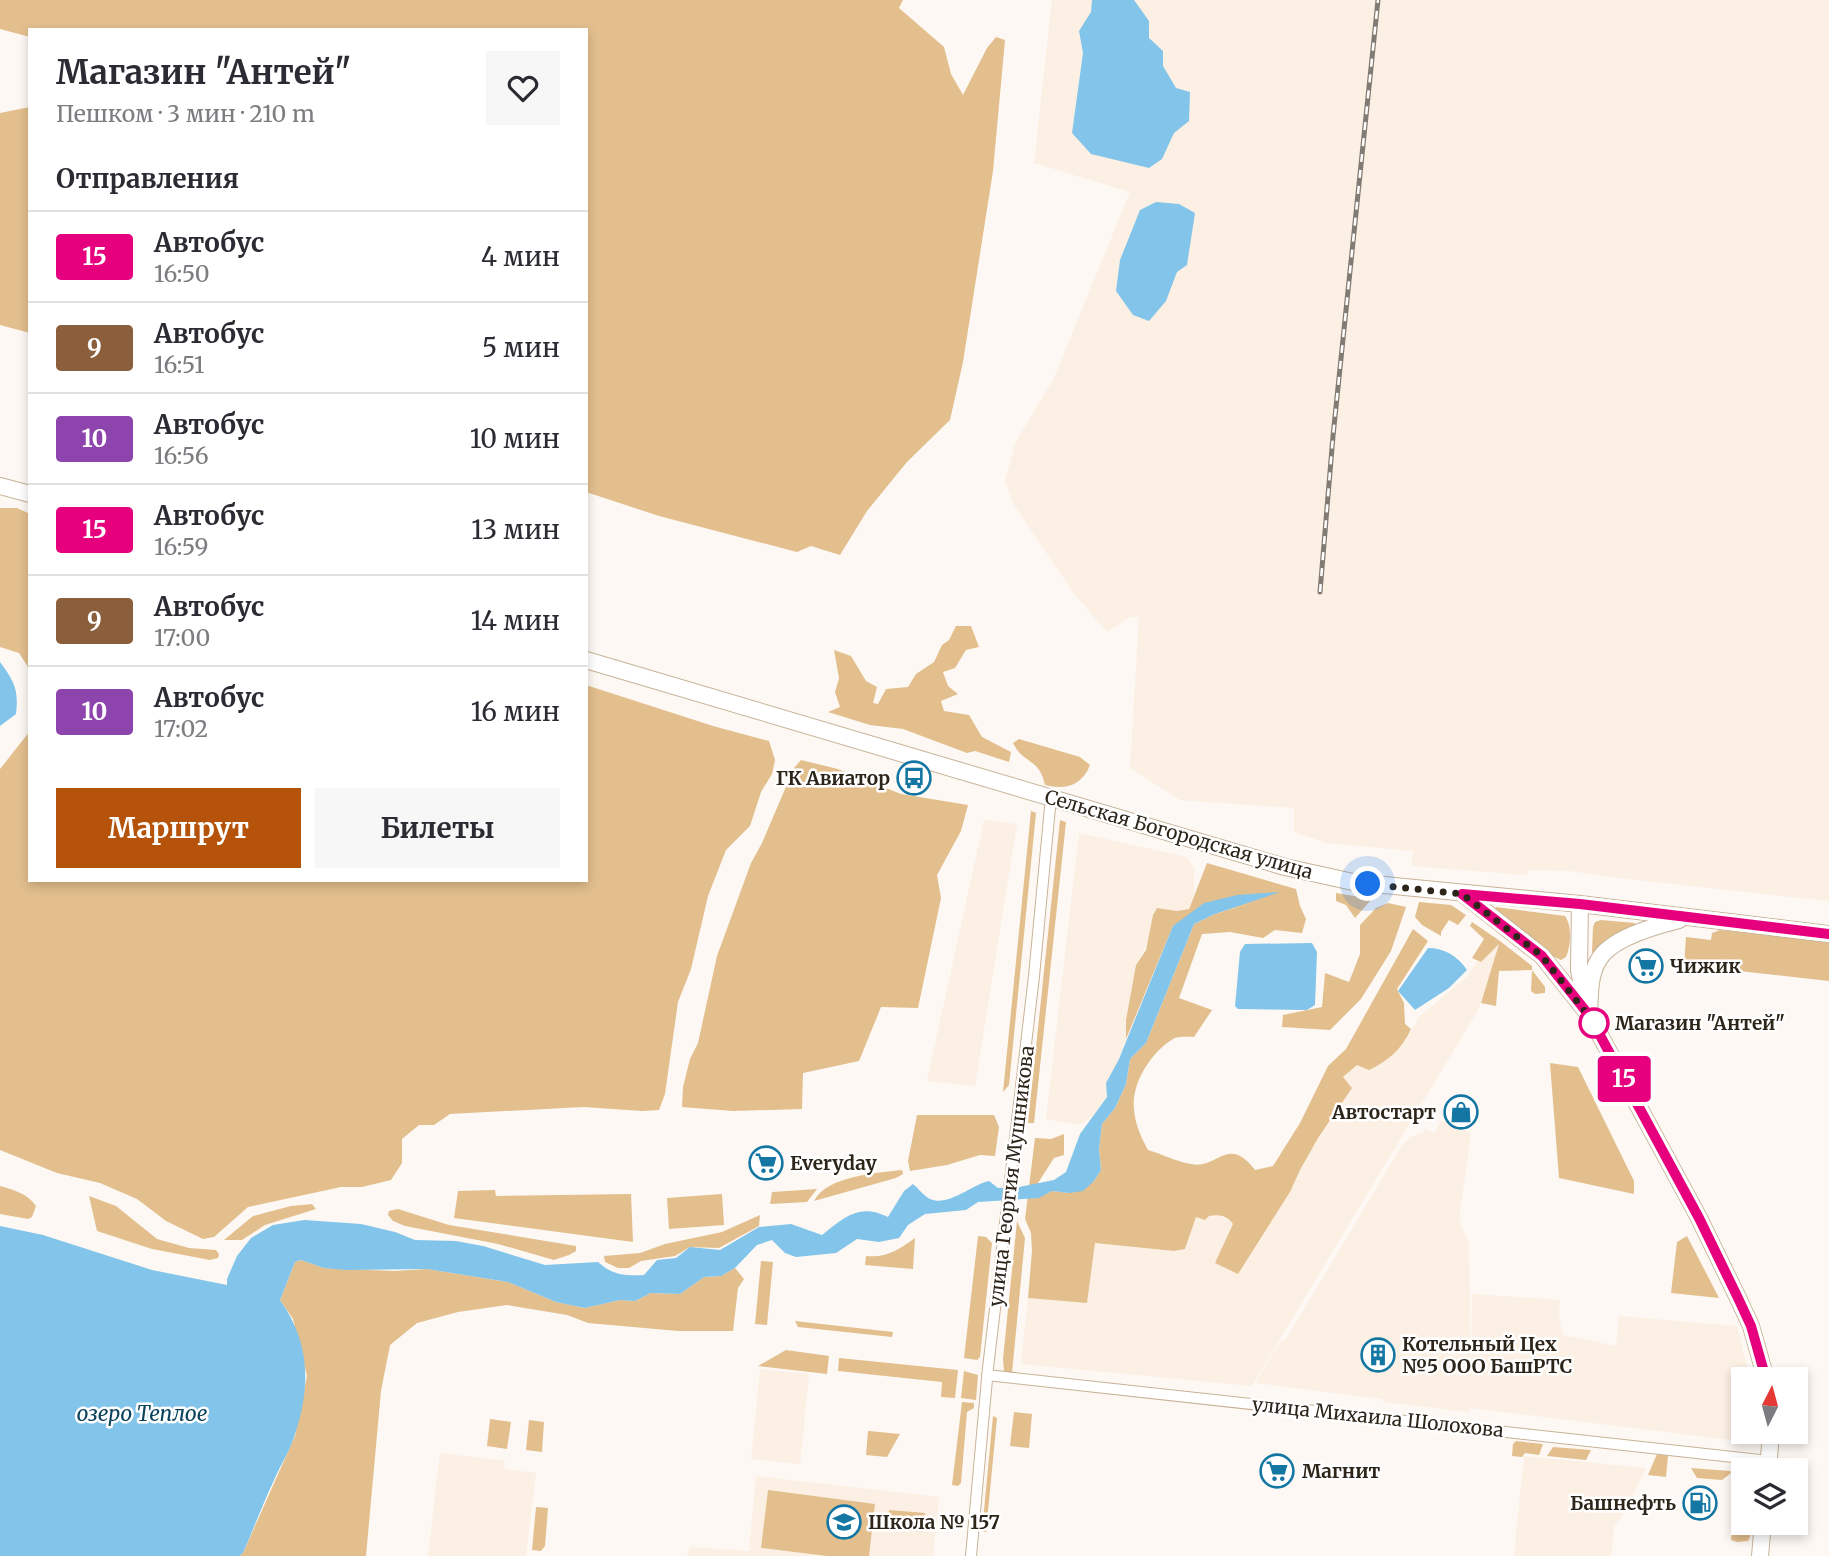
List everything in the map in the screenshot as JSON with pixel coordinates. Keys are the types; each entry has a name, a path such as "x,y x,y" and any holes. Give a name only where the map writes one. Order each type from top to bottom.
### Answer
{"main road":[{"path":"0,486 28,494"},
{"name":"Сельская Богородская улица","path":"588,661 1285,867 1334,879 1580,904 1829,934"},
{"path":"1462,894 1542,956 1589,1015 1699,1218 1751,1326 1763,1367"},
{"path":"1580,904 1578,970 1589,1015"},
{"path":"1589,1015 1592,978 1598,959 1634,933 1685,918 1693,919"},
{"path":"1760,1556 1762,1535"}],"street":[{"name":"улица Георгия Мушникова","path":"971,1556 987,1375 1034,976 1051,797"},
{"name":"улица Михаила Шолохова","path":"987,1375 1731,1462"}],"shaded area":[{"path":"0,0 903,0 899,8 944,47 951,74 963,95 987,48 996,37 1005,40 993,171 963,362 950,420 907,462 867,511 840,555 811,546 797,552 659,516 588,493 588,28 28,28 28,36 0,29"},
{"path":"1052,0 1829,0 1829,901 1569,871 1529,870 1527,875 1412,866 1413,851 1327,843 1294,832 1294,808 1180,800 1130,768 1139,617 1130,617 1107,632 1075,595 1014,505 1005,481 1015,443 1054,378 1130,192 1034,163"},
{"path":"28,107 28,332 0,325 0,113"},
{"path":"0,508 17,508 28,513 28,667 19,653 0,647"},
{"path":"956,626 971,626 979,647 966,650 955,668 943,672 948,686 958,694 941,701 944,711 969,715 982,737 1011,752 1009,762 975,751 967,753 903,729 870,725 828,712 840,707 835,692 839,678 834,650 851,656 866,681 877,687 873,703 878,704 886,689 908,687 916,674 934,662"},
{"path":"588,686 769,741 775,760 772,774 761,792 750,826 726,850 708,896 691,969 678,1002 665,1094 659,1110 584,1107 450,1114 434,1125 419,1125 402,1139 402,1163 391,1180 362,1187 341,1187 248,1207 214,1237 203,1239 166,1221 137,1199 100,1183 57,1173 0,1150 0,769 28,734 28,882 588,882"},
{"path":"1019,739 1080,757 1090,765 1082,778 1072,785 1045,785 1039,770 1013,743"},
{"path":"801,760 838,769 901,794 968,805 961,831 937,875 941,898 918,1008 881,1007 859,1061 803,1073 802,1109 733,1111 682,1107 683,1087 690,1059 698,1043 717,956 751,863 794,768"},
{"path":"1031,811 1036,813 1009,1085 1003,1092"},
{"path":"984,820 1017,824 975,1086 927,1081"},
{"path":"1060,820 1066,822 1034,1123 1028,1123"},
{"path":"1079,833 1187,857 1194,868 1194,893 1189,909 1177,911 1157,908 1153,915 1150,938 1136,965 1126,1020 1126,1039 1114,1071 1106,1083 1107,1097 1093,1115 1082,1123 1073,1124 1046,1119"},
{"path":"1207,863 1296,889 1306,919 1302,933 1275,930 1263,938 1230,932 1202,934 1179,998 1212,1010 1194,1037 1175,1038 1157,1052 1139,1079 1134,1099 1135,1115 1148,1150 1191,1164 1200,1165 1230,1154 1246,1160 1255,1170 1273,1166 1300,1123 1328,1066 1346,1049 1413,929 1428,941 1397,989 1404,1003 1405,1024 1411,1029 1394,1054 1382,1063 1369,1070 1357,1065 1343,1077 1352,1088 1318,1138 1290,1192 1238,1274 1215,1263 1233,1224 1222,1216 1209,1216 1205,1220 1196,1217 1185,1249 1174,1251 1095,1243 1087,1303 1028,1298 1032,1251 1031,1233 1025,1219 1035,1138 1051,1139 1064,1134 1064,1155 1054,1158 1038,1183 1044,1195 1052,1191 1069,1193 1094,1181 1101,1170 1099,1149 1102,1124 1115,1108 1126,1084 1130,1059 1146,1043 1194,924 1215,914 1257,901 1173,926 1126,1039 1126,1020 1136,965 1146,950 1153,915 1157,908 1177,911 1189,909"},
{"path":"1336,893 1372,899 1355,918 1346,905 1336,901"},
{"path":"1419,902 1451,905 1466,915 1458,925 1449,920 1441,936 1422,925 1415,917"},
{"path":"1388,903 1406,907 1391,951 1361,999 1330,1030 1282,1027 1283,1015 1322,1007 1325,973 1349,982 1360,954 1360,925 1376,908"},
{"path":"1496,907 1565,916 1570,936 1566,957 1561,960 1550,955 1494,910"},
{"path":"1601,920 1635,923 1635,928 1593,953 1593,927 1595,922"},
{"path":"1472,922 1532,966 1532,970 1499,971 1496,1006 1481,1003 1499,944 1481,962 1472,958 1484,939 1470,926"},
{"path":"1720,930 1829,941 1829,981 1684,965 1686,937 1711,940 1712,933"},
{"path":"1489,941 1501,948 1478,1010 1252,1386 1021,1364 1028,1298 1087,1303 1095,1243 1174,1251 1185,1249 1196,1217 1219,1214 1258,1241 1290,1192 1318,1138 1352,1088 1343,1078 1357,1065 1406,1040 1419,1017 1469,975"},
{"path":"1532,970 1545,987 1545,993 1535,994 1531,991"},
{"path":"1550,1063 1578,1067 1634,1181 1634,1194 1559,1178"},
{"path":"917,1115 994,1115 999,1127 995,1156 980,1155 947,1165 910,1171 908,1161"},
{"path":"1441,1120 1471,1133 1459,1219 1469,1244 1471,1382 1472,1294 1560,1300 1559,1315 1563,1335 1616,1346 1619,1316 1737,1326 1747,1367 1731,1367 1731,1440 1471,1406 1468,1412 1384,1402 1382,1399 1257,1383 1400,1148 1410,1137 1423,1133 1424,1129 1435,1133"},
{"path":"902,1170 903,1174 896,1178 814,1201 820,1193 841,1181"},
{"path":"0,1186 29,1198 36,1206 32,1217 28,1219 0,1214"},
{"path":"817,1189 807,1202 770,1204 772,1192"},
{"path":"495,1190 496,1196 631,1194 633,1242 454,1218 458,1191"},
{"path":"722,1194 724,1225 669,1229 667,1198"},
{"path":"89,1196 116,1206 157,1239 189,1248 216,1250 218,1258 210,1260 152,1249 97,1231"},
{"path":"312,1204 316,1209 265,1225 242,1240 224,1240 253,1216 291,1206"},
{"path":"398,1209 449,1225 576,1246 576,1251 554,1260 498,1244 405,1226 393,1221 388,1215 389,1211"},
{"path":"760,1215 759,1226 719,1248 690,1247 675,1256 641,1261 629,1268 618,1268 605,1262 604,1256 640,1253 665,1244 722,1232"},
{"path":"1017,1221 1025,1238 1012,1373 1004,1371 1003,1359"},
{"path":"978,1236 986,1237 992,1243 980,1357 977,1360 964,1358"},
{"path":"1687,1236 1719,1298 1671,1293 1677,1242"},
{"path":"915,1238 913,1269 865,1265 866,1256 880,1256 892,1252"},
{"path":"301,1260 324,1268 394,1271 427,1269 508,1282 556,1302 585,1308 620,1300 635,1301 651,1293 680,1294 704,1277 721,1276 735,1268 744,1279 738,1288 733,1331 678,1331 588,1323 567,1315 507,1305 458,1312 417,1323 390,1345 381,1391 366,1556 239,1556 243,1553 295,1436 307,1376 293,1319 280,1300 295,1262"},
{"path":"761,1261 773,1262 767,1325 755,1324"},
{"path":"795,1321 893,1332 892,1337 798,1327"},
{"path":"786,1350 829,1356 827,1374 758,1366"},
{"path":"839,1358 958,1370 955,1398 941,1397 942,1382 838,1371"},
{"path":"760,1369 809,1374 800,1464 751,1459"},
{"path":"964,1371 978,1375 976,1400 961,1398"},
{"path":"962,1402 974,1403 974,1408 967,1412 961,1483 958,1486 952,1485"},
{"path":"1014,1412 1032,1414 1029,1448 1010,1446"},
{"path":"993,1416 997,1418 986,1532 982,1531"},
{"path":"490,1419 511,1422 507,1449 487,1446"},
{"path":"529,1420 544,1422 542,1452 526,1450"},
{"path":"868,1431 900,1434 887,1457 866,1455"},
{"path":"1516,1441 1543,1444 1539,1455 1525,1453 1522,1457 1512,1456 1513,1444"},
{"path":"1553,1447 1591,1450 1586,1460 1547,1456"},
{"path":"440,1453 505,1461 504,1469 536,1473 526,1556 428,1556"},
{"path":"1657,1454 1668,1456 1666,1477 1648,1475"},
{"path":"1524,1456 1646,1468 1624,1514 1614,1527 1611,1556 1514,1556"},
{"path":"1691,1468 1731,1473 1722,1480 1697,1478"},
{"name":"Школа № 157","path":"756,1476 939,1497 933,1556 687,1556 690,1547 749,1551"},
{"path":"768,1490 875,1504 869,1556 827,1556 761,1548"},
{"path":"536,1507 548,1508 545,1546 541,1551 532,1550"},
{"path":"889,1510 925,1513 923,1532 887,1528"},
{"path":"1731,1535 1751,1535 1748,1541 1731,1540"}],"water":[{"path":"1092,0 1134,0 1149,21 1149,38 1163,51 1163,66 1176,88 1190,92 1189,121 1174,133 1162,159 1149,168 1091,154 1072,133 1083,53 1079,31 1091,12"},
{"path":"1156,202 1179,204 1195,213 1187,265 1177,272 1166,301 1149,321 1133,315 1116,291 1120,260 1140,210"},
{"path":"0,662 14,686 17,705 16,714 0,726"},
{"name":"озеро Теплое","path":"1280,892 1194,924 1146,1043 1130,1059 1126,1084 1115,1108 1102,1124 1099,1149 1101,1170 1083,1191 1052,1191 1039,1198 978,1202 966,1210 925,1214 908,1225 899,1238 879,1242 857,1239 836,1253 796,1257 785,1253 772,1240 757,1245 735,1268 721,1276 704,1277 680,1294 651,1293 635,1301 620,1300 585,1308 556,1302 508,1282 427,1269 346,1270 324,1268 301,1260 295,1262 280,1300 290,1316 302,1348 305,1365 304,1399 293,1440 243,1553 239,1556 0,1556 0,1226 43,1235 152,1270 227,1285 237,1256 251,1238 273,1225 304,1220 361,1224 415,1240 456,1241 483,1246 545,1265 598,1262 619,1274 644,1275 657,1260 676,1258 690,1247 720,1250 759,1227 791,1224 822,1235 845,1218 860,1212 869,1211 888,1217 904,1191 913,1184 928,1198 937,1201 952,1198 989,1181 998,1188 1054,1180 1066,1172 1080,1134 1107,1097 1106,1083 1119,1059 1173,926 1204,903 1237,895"},
{"path":"1312,943 1317,952 1315,1005 1307,1010 1238,1009 1235,1006 1240,952 1245,944"},
{"path":"1428,948 1440,949 1450,954 1467,970 1449,988 1415,1010 1398,991"}],"railway":[{"path":"1320,592 1333,436 1378,0"}],"bus line":[{"name":"15","path":"1763,1367 1751,1326 1699,1218 1589,1015 1542,956 1462,894 1580,904 1829,934"}],"place":[{"name":"ГК Авиатор","path":"914,778"},
{"name":"Чижик","path":"1646,966"},
{"name":"Магазин \"Антей\"","path":"1594,1023"},
{"name":"Автостарт","path":"1461,1112"},
{"name":"Everyday","path":"766,1163"},
{"name":"Котельный Цех №5 ООО БашРТС","path":"1378,1355"},
{"name":"Магнит","path":"1277,1471"},
{"name":"Башнефть","path":"1700,1503"},
{"name":"Школа № 157","path":"844,1522"}],"route":[{"path":"1368,884 1462,894 1542,956 1594,1023"}]}
